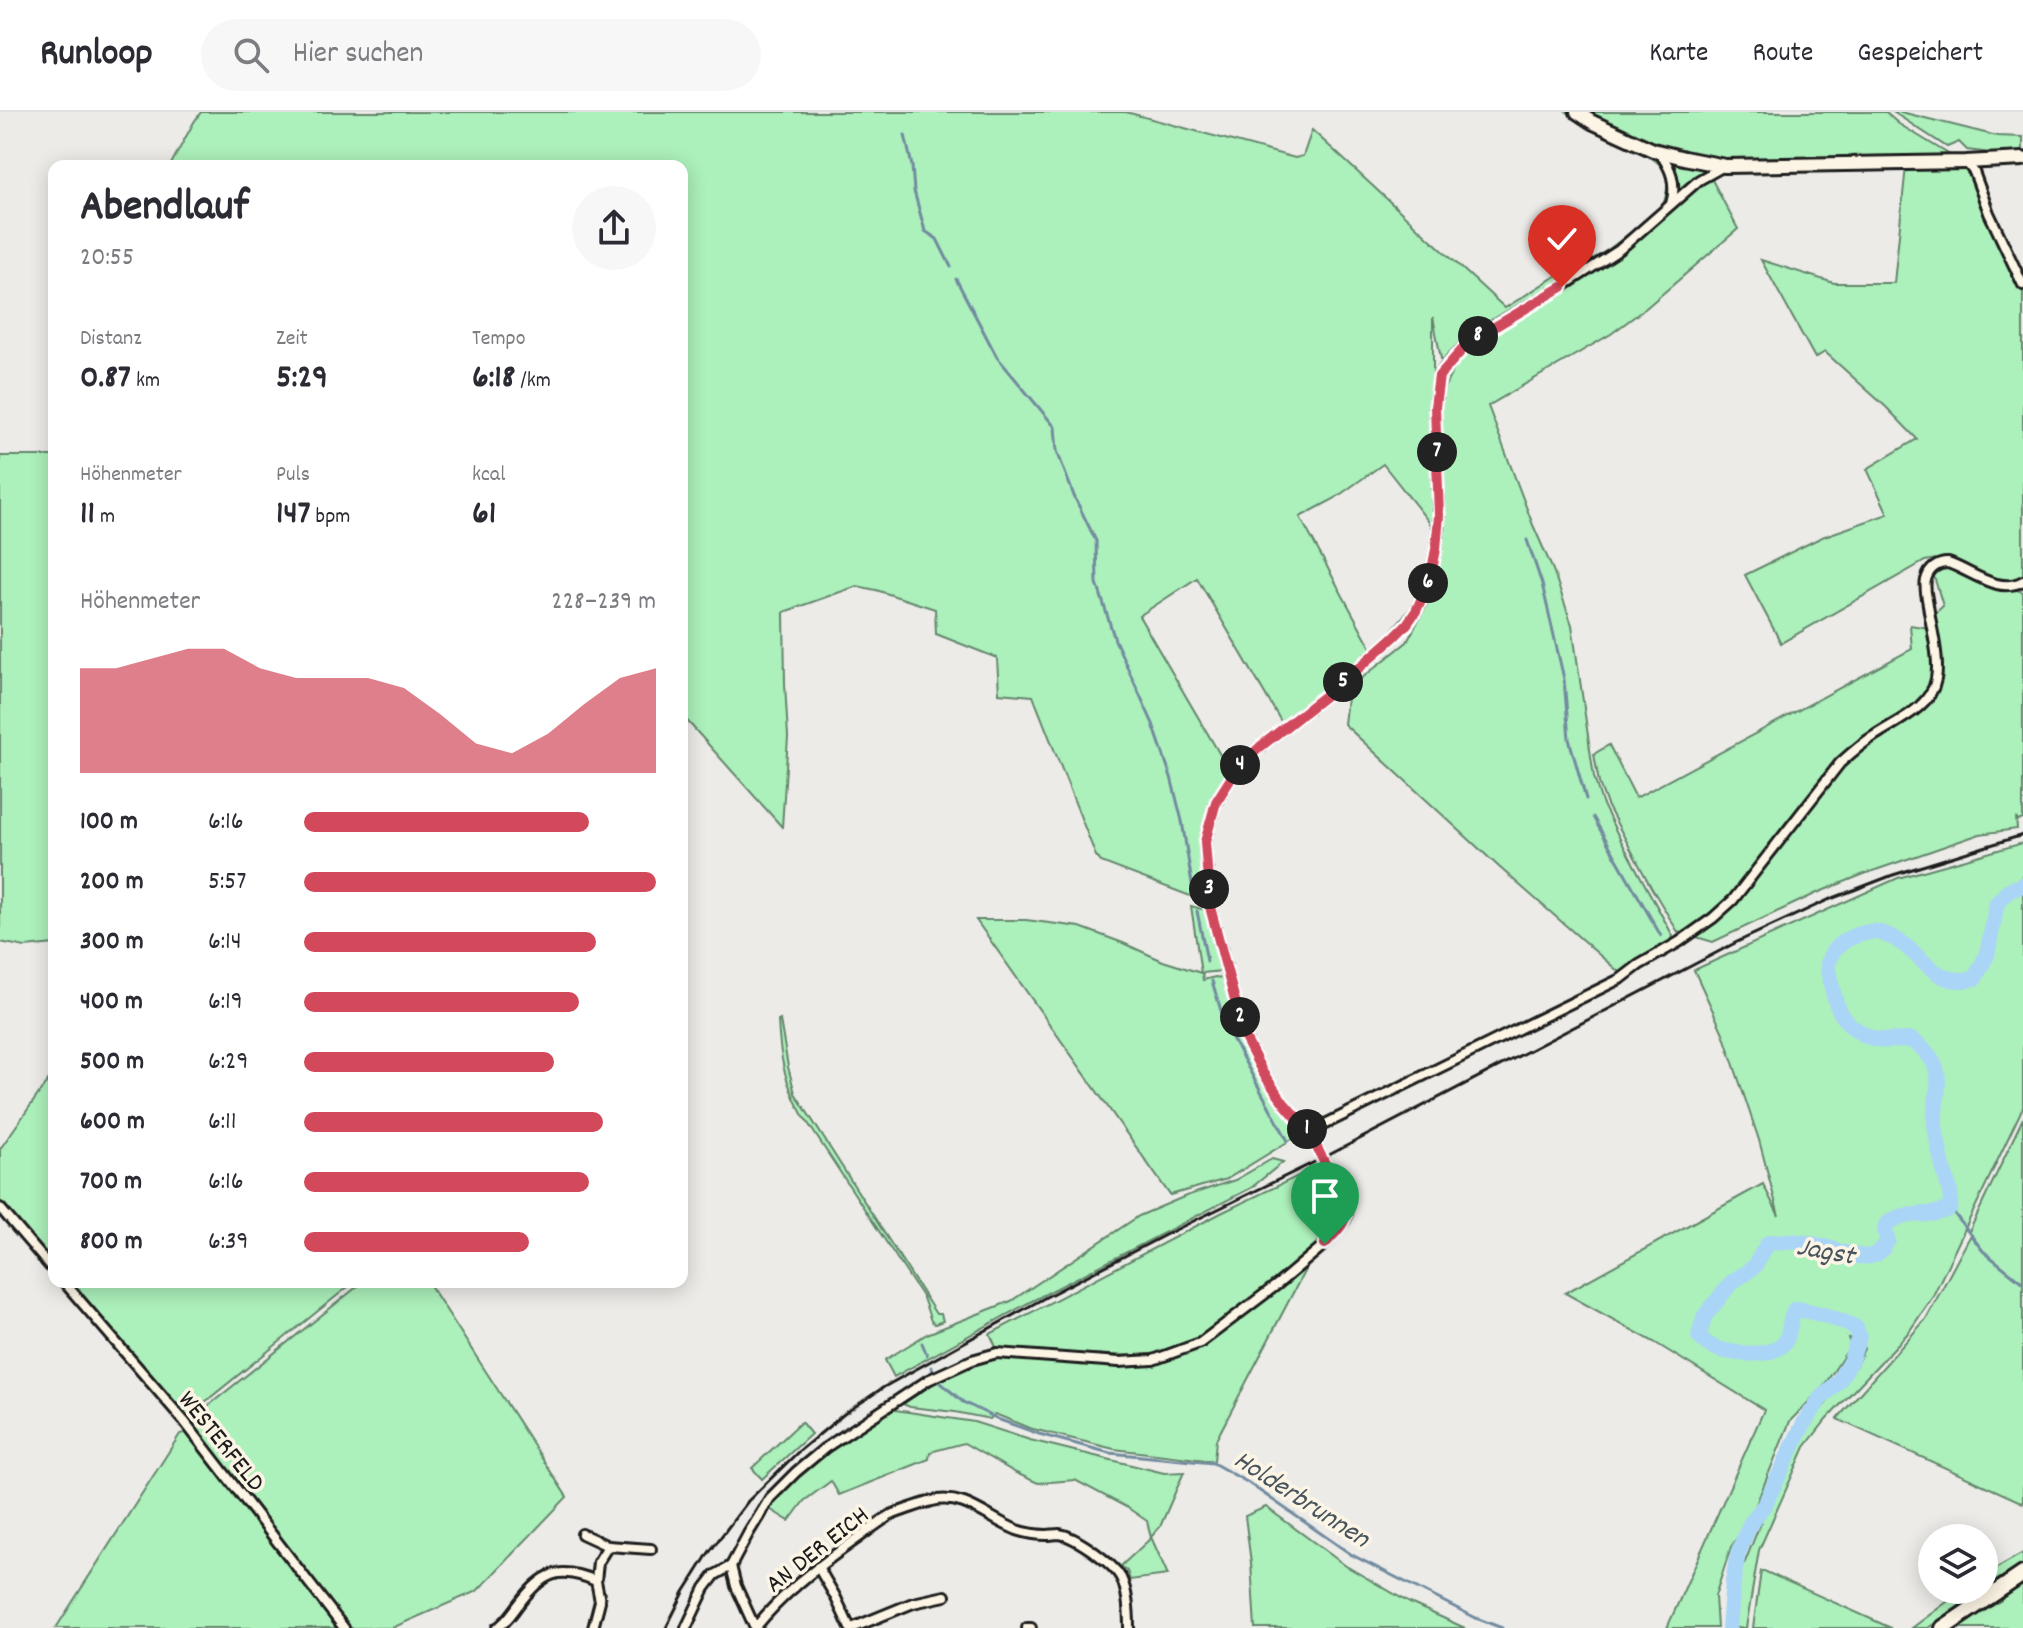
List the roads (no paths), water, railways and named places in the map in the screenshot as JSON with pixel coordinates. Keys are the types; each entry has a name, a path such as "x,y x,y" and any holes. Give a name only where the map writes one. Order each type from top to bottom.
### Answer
{"main road":[{"path":"1577,112 1592,122 1659,152 1725,166 2023,159"},
{"path":"1943,1628 2023,1574"}],"street":[{"path":"1659,152 1674,181 1671,205"},
{"path":"1966,162 1974,172 1989,213 2023,285"},
{"path":"686,1628 705,1588 715,1575 731,1566 770,1498 785,1481 825,1448 885,1407 938,1375 997,1353 1119,1362 1153,1360 1200,1343 1278,1284 1325,1244 1345,1220 1345,1203 1309,1132 1263,1073 1245,1038 1210,907 1205,842 1216,802 1237,769 1260,747 1361,667 1407,624 1416,611 1430,580 1436,549 1439,516 1435,407 1439,376 1445,368 1469,342 1619,250 1699,180 1725,166"},
{"path":"1309,1132 1622,978 1713,918 1744,887 1840,763 1853,750 1911,713 1935,687 1937,664 1925,584 1933,567 1948,563 2000,586 2023,581"},
{"path":"0,1208 48,1264"},
{"name":"WESTERFELD","path":"69,1288 184,1421 344,1628"},
{"name":"AN DER EICH","path":"755,1628 769,1611 818,1567 892,1515 935,1501 949,1500 968,1504 1015,1529 1032,1534 1060,1534 1075,1540 1114,1568 1122,1578 1129,1628"},
{"path":"582,1534 608,1546 651,1549"},
{"path":"593,1628 600,1601 596,1581 598,1562 608,1546"},
{"path":"731,1566 736,1586 755,1628"},
{"path":"818,1567 851,1628 913,1603 945,1596"},
{"path":"497,1628 504,1624 543,1578 560,1572 577,1573 596,1581"}],"waterway":[{"path":"905,135 914,191 925,231 937,239 951,267"},
{"path":"956,279 997,357 1055,427 1057,451 1096,541 1097,583 1115,640 1153,724 1171,777 1182,821 1194,896"},
{"path":"1527,540 1542,584 1564,679 1569,739 1586,799"},
{"path":"1593,817 1661,936"},
{"name":"Jagst","path":"1729,1628 1738,1553 1750,1524 1765,1504 1804,1423 1820,1399 1839,1381 1859,1337 1856,1328 1850,1325 1818,1313 1795,1309 1788,1336 1780,1346 1761,1353 1738,1353 1716,1348 1699,1336 1704,1317 1731,1283 1754,1267 1768,1243 1804,1242 1870,1256 1879,1252 1888,1240 1886,1225 1893,1220 1942,1211 1950,1208 1951,1203 1936,1129 1938,1075 1934,1063 1912,1040 1871,1038 1846,1021 1834,995 1828,969 1830,956 1850,938 1871,931 1899,941 1928,966 1948,978 1975,978 1987,955 1997,903 2008,891 2023,885"},
{"path":"1197,911 1207,961"},
{"path":"1212,981 1226,1027 1288,1141"},
{"path":"1950,1208 1983,1251 2023,1283"},
{"name":"Holderbrunnen","path":"922,1343 927,1355"},
{"name":"Holderbrunnen","path":"931,1367 934,1372"},
{"name":"Holderbrunnen","path":"941,1383 963,1402 1039,1434 1110,1453 1213,1463 1247,1482 1352,1555 1502,1628"}],"railway":[{"path":"666,1628 708,1554 748,1501 798,1452 844,1414 884,1387 1046,1297 1329,1155 1737,942 1828,900 1893,875 2023,835"}]}
